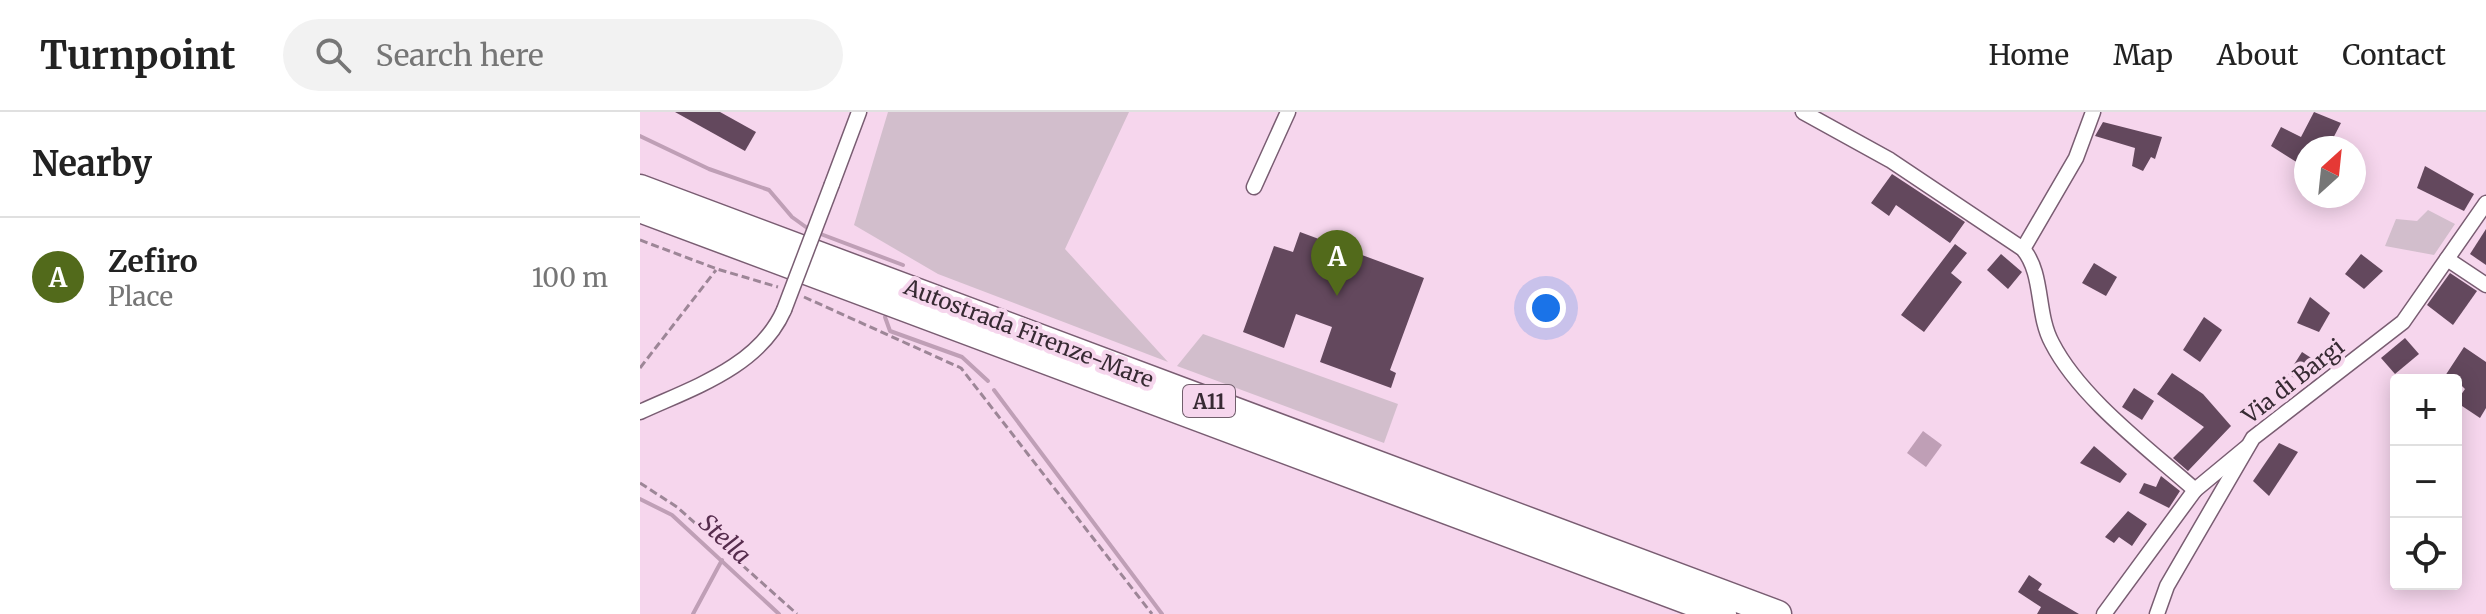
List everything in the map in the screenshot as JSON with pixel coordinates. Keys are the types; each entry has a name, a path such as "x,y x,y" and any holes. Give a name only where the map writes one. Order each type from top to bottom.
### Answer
{"highway":[{"name":"Autostrada Firenze-Mare","path":"640,188 1778,614"},
{"name":"Autostrada Firenze-Mare","path":"640,209 1723,614"}],"street":[{"path":"640,412 744,360 772,334 784,310 859,112"},
{"path":"1254,187 1288,112"},
{"path":"1803,112 1890,160 2023,249 2032,264 2044,323 2057,353 2110,413 2195,490"},
{"path":"2023,249 2076,158 2093,112"},
{"name":"Via di Bargi","path":"2157,614 2167,586 2247,447 2266,425 2394,331 2411,313 2486,203"},
{"path":"2447,259 2486,285"},
{"path":"2104,614 2195,490 2247,447"}],"path":[{"path":"640,240 717,269 781,288"},
{"path":"640,368 717,269"},
{"path":"793,292 961,368 1152,614"},
{"path":"640,483 677,507 797,614"}],"shaded area":[{"path":"888,112 1129,112 1065,249 1168,362 938,274 854,225"},
{"path":"2428,210 2455,224 2434,255 2385,246 2396,219 2417,221"},
{"path":"1203,334 1398,404 1384,443 1177,366"},
{"path":"1923,431 1942,445 1926,467 1907,453"}],"building":[{"path":"675,112 720,112 756,132 745,151"},
{"path":"2314,112 2341,123 2334,136 2302,136"},
{"path":"2103,122 2162,137 2155,159 2151,157 2143,171 2132,166 2135,148 2095,136"},
{"path":"2281,127 2299,136 2294,136 2294,160 2271,146"},
{"path":"2425,166 2474,194 2464,211 2417,188"},
{"path":"1892,174 1965,222 1950,243 1896,205 1889,216 1871,203"},
{"path":"2486,229 2486,265 2470,254"},
{"path":"1300,232 1424,278 1390,370 1396,373 1391,388 1320,362 1332,327 1296,314 1284,348 1243,332 1274,246 1293,252"},
{"path":"1955,244 1967,253 1951,273 1962,282 1924,332 1901,315"},
{"path":"2001,254 2022,272 2008,289 1987,270"},
{"path":"2361,254 2383,271 2364,289 2345,274"},
{"path":"2094,263 2117,277 2106,296 2082,283"},
{"path":"2450,273 2477,291 2453,325 2427,305"},
{"path":"2310,297 2330,313 2319,332 2297,323"},
{"path":"2204,317 2222,330 2200,362 2183,350"},
{"path":"2405,338 2419,354 2395,374 2381,358"},
{"path":"2464,347 2486,362 2486,408 2480,418 2462,406 2465,389 2462,374 2446,374"},
{"path":"2302,352 2319,363 2305,385 2288,374"},
{"path":"2172,373 2203,394 2231,426 2188,471 2173,458 2204,427 2157,394"},
{"path":"2134,388 2154,401 2142,420 2122,407"},
{"path":"2279,443 2298,452 2269,496 2253,481"},
{"path":"2094,446 2127,474 2120,483 2080,463"},
{"path":"2161,476 2180,491 2169,508 2139,493 2144,483 2156,487"},
{"path":"2128,511 2147,524 2132,546 2119,537 2114,543 2105,537"},
{"path":"2029,575 2042,584 2038,590 2079,614 2037,614 2041,607 2018,592"}],"waterway":[{"path":"640,136 709,169 769,190 792,217 810,230"},
{"path":"818,233 903,265"},
{"path":"885,317 890,331 962,357 988,381"},
{"path":"994,390 1162,614"},
{"name":"Stella","path":"640,499 672,515 779,614"},
{"path":"693,614 722,560"}],"place":[{"name":"Zefiro","path":"1337,296"}]}
